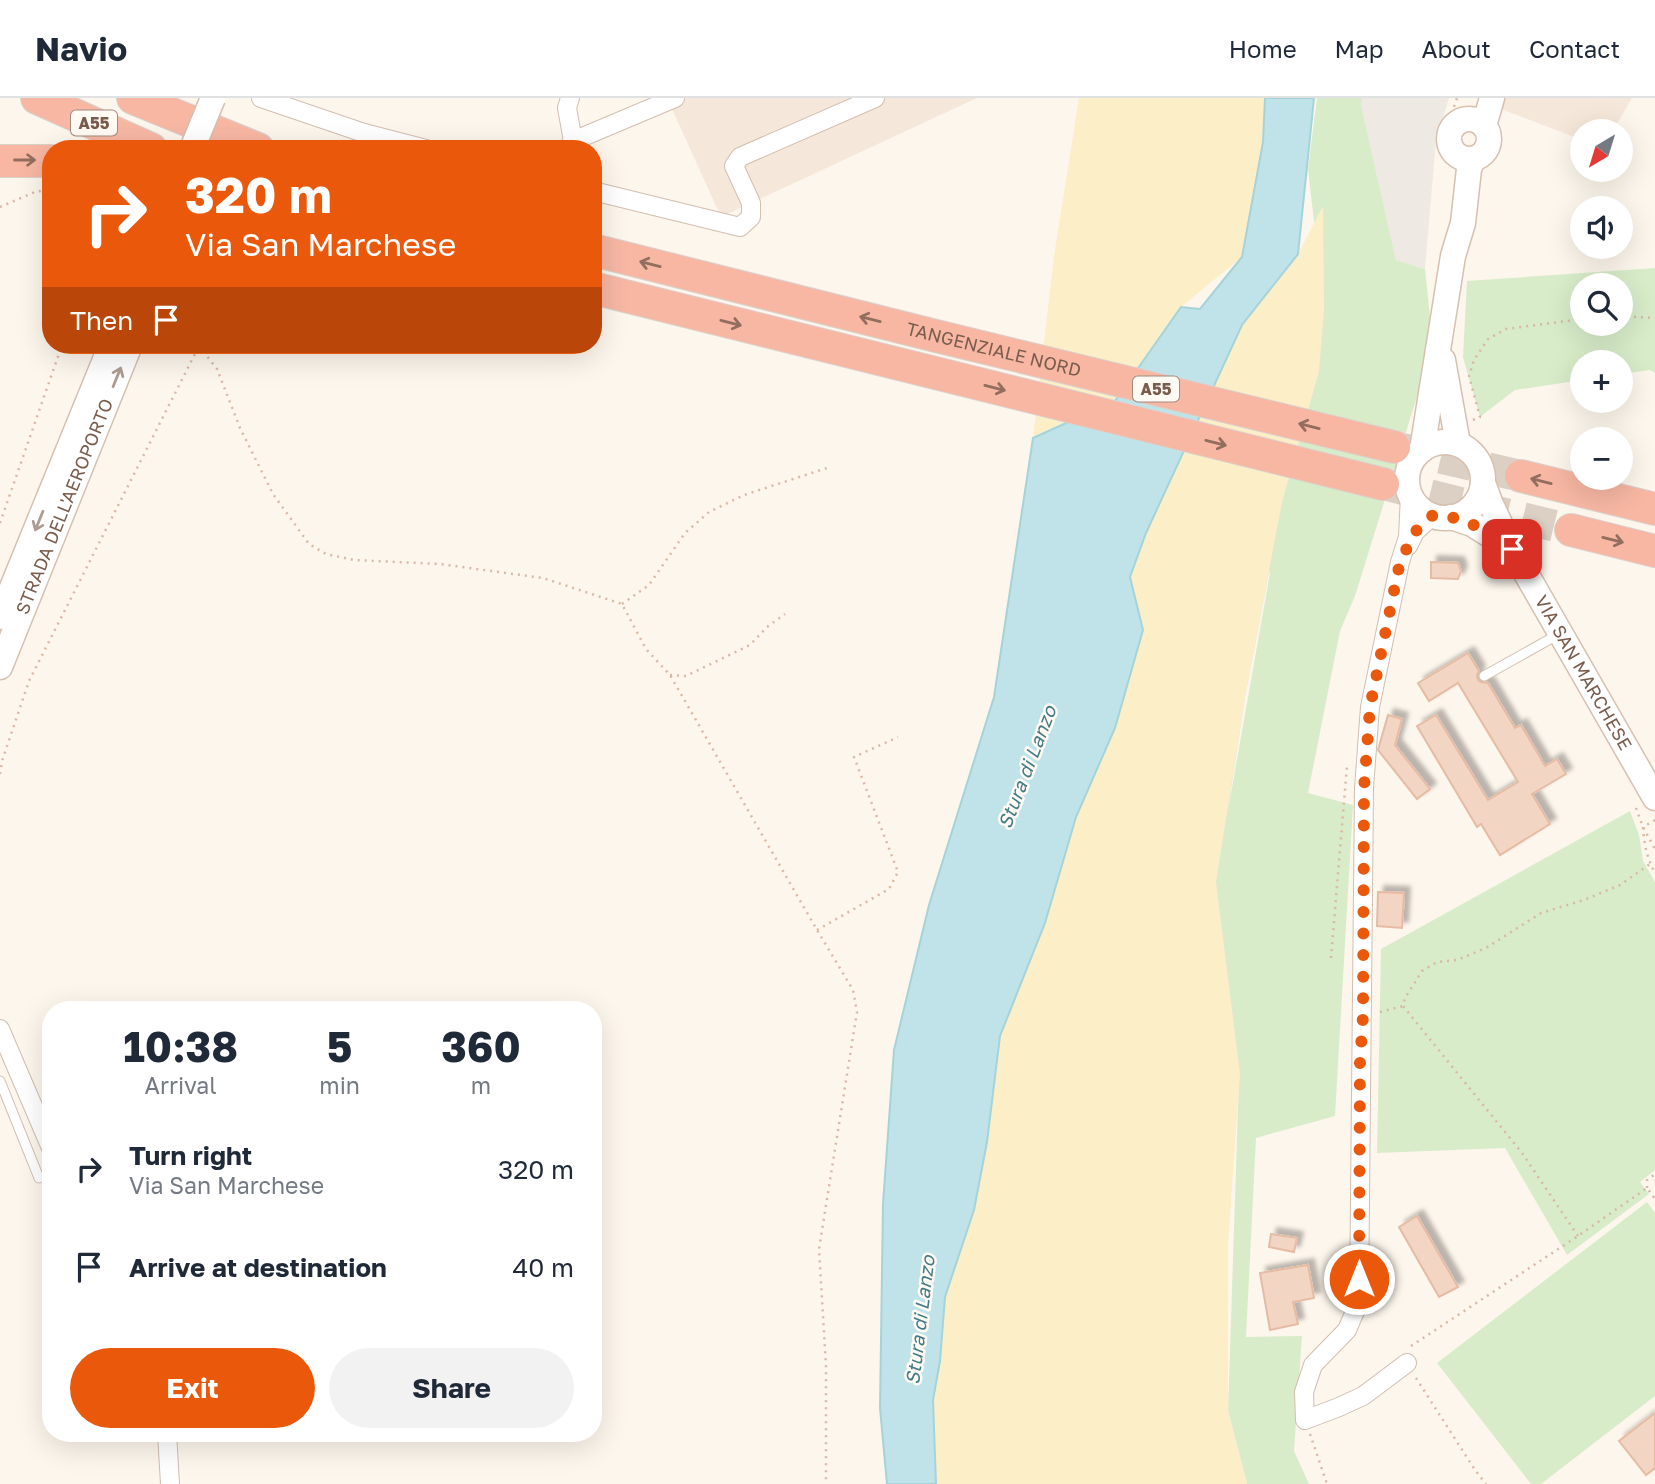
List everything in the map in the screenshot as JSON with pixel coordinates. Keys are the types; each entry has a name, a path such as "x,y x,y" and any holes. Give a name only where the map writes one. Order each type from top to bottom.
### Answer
{"highway":[{"name":"A55","path":"37,98 131,140"},
{"name":"A55","path":"133,98 236,140"},
{"path":"0,161 42,161"},
{"name":"TANGENZIALE NORD","path":"602,252 936,336 1397,446"},
{"name":"TANGENZIALE NORD","path":"602,290 1386,486"},
{"path":"1521,476 1655,509"},
{"path":"1571,530 1655,551"}],"street":[{"path":"196,140 213,98"},
{"path":"214,140 231,98"},
{"path":"261,98 310,106 364,133 391,140"},
{"path":"570,98 567,108 570,140"},
{"path":"581,140 675,98"},
{"path":"602,193 740,227 751,218 751,203 734,166 740,157 875,98"},
{"path":"1473,123 1474,98"},
{"path":"1473,123 1488,132 1488,146 1484,152 1464,156 1450,147 1449,134 1452,128 1473,123 1492,98"},
{"path":"1397,446 1439,338 1452,256 1450,220 1464,156"},
{"path":"1397,446 1445,442 1457,436 1439,338"},
{"name":"STRADA DELL'AEROPORTO","path":"0,617 107,354"},
{"name":"STRADA DELL'AEROPORTO","path":"0,667 126,354"},
{"name":"VIA SAN MARCHESE","path":"1457,436 1477,459 1490,502 1512,549 1655,798"},
{"path":"1397,446 1413,459 1407,483 1386,486 1408,537 1400,562 1370,707 1364,788 1359,1302 1347,1329 1313,1365 1304,1392 1305,1420 1363,1396 1407,1363"},
{"path":"1400,562 1415,532 1442,516 1463,513 1473,506 1483,483"},
{"name":"VIA SAN MARCHESE","path":"1386,486 1416,503 1423,511 1472,524 1512,549"},
{"path":"0,1029 42,1127"},
{"path":"168,1442 170,1484"}],"lane":[{"path":"1484,676 1560,633"},
{"path":"0,1081 39,1178"}],"path":[{"path":"0,207 42,191"},
{"path":"1633,317 1655,318"},
{"path":"1457,436 1480,417 1469,376 1474,360 1488,339 1506,329 1570,321"},
{"path":"0,523 59,354"},
{"path":"0,774 29,681 196,354"},
{"path":"206,354 217,369 240,428 273,494 309,544 326,554 354,560 440,564 542,578 622,604 646,649 670,675 853,990 857,1013 819,1249 826,1366 826,1483 821,1484"},
{"path":"622,604 649,585 685,533 709,513 744,495 827,468"},
{"path":"670,675 686,676 750,645 767,627 785,614"},
{"path":"817,930 889,890 898,872 854,757 898,737"},
{"path":"1331,958 1347,766"},
{"path":"1643,827 1655,820"},
{"path":"1643,827 1655,849"},
{"path":"1643,827 1644,845 1655,873"},
{"path":"1578,1236 1522,1153 1404,1006 1405,998 1422,971 1437,962 1457,960 1486,948 1541,913 1584,900 1620,885 1650,864"},
{"path":"1363,1016 1404,1006"},
{"path":"1655,1174 1647,1180 1647,1188 1655,1199"},
{"path":"1486,1484 1407,1363 1411,1346 1647,1188"},
{"path":"1305,1420 1327,1484"}],"shaded area":[{"path":"667,98 977,98 721,217"},
{"path":"1362,98 1449,98 1436,140 1425,269 1396,260 1361,105"},
{"path":"1496,98 1632,98 1620,119 1570,119 1570,135 1493,106"}],"green space":[{"path":"1317,98 1362,98 1361,105 1396,260 1425,269 1433,345 1355,596 1340,631 1308,793 1353,805 1335,1116 1256,1138 1246,1337 1302,1336 1294,1451 1309,1484 1247,1484 1228,1411 1239,1077 1038,1110 1324,309 1308,169","holes":["1270,573 1227,816 1245,697"]},
{"path":"1655,268 1655,373 1650,370 1633,372 1633,350 1570,350 1570,382 1515,390 1480,417 1463,357 1467,281 1570,274 1570,336 1633,336 1633,273 1583,273"},
{"path":"1630,811 1639,835 1643,861 1655,882 1655,1170 1640,1182 1649,1194 1567,1255 1505,1148 1377,1153 1381,949"},
{"path":"1647,1202 1655,1213 1655,1396 1541,1484 1531,1484 1437,1363"}],"sand":[{"path":"1079,98 1265,98 1263,142 1242,257 1181,307 1115,401 1033,438 1054,256"},
{"path":"1323,206 1324,309 1319,371 1282,502 1245,697 1216,882 1240,1074 1228,1245 1228,1411 1247,1484 936,1484 933,1400 940,1361 945,1297 974,1210 987,1142 1000,1036 1045,923 1076,817 1115,728 1143,631 1130,577 1163,485 1209,375 1242,325 1298,254"}],"water":[{"name":"Stura di Lanzo","path":"1265,98 1314,98 1298,254 1242,325 1146,533 1130,577 1143,630 1115,728 1076,817 1045,923 1000,1036 987,1142 974,1210 945,1297 940,1361 933,1400 936,1484 887,1484 880,1408 883,1204 894,1050 929,905 994,697 1033,438 1115,401 1181,307 1200,309 1242,257 1263,142"}],"building":[{"path":"1431,562 1458,563 1461,571 1458,579 1431,578"},
{"path":"1468,653 1479,671 1478,680 1488,683 1515,728 1521,725 1545,766 1557,759 1566,774 1532,794 1550,824 1500,855 1481,824 1477,827 1417,726 1436,715 1488,800 1518,782 1458,683 1429,701 1418,683"},
{"path":"1388,715 1402,719 1395,745 1430,789 1417,799 1378,750"},
{"path":"1378,892 1404,893 1402,928 1377,926"},
{"path":"1417,1216 1458,1287 1439,1297 1399,1227"},
{"path":"1271,1234 1297,1238 1294,1252 1269,1247"},
{"path":"1308,1265 1314,1298 1293,1302 1298,1324 1270,1330 1260,1273"},
{"path":"1655,1413 1655,1468 1646,1475 1619,1441"}],"tunnel":[{"path":"1394,447 1521,476"},
{"path":"1383,484 1571,530"}],"route":[{"path":"1359,1279 1364,788 1370,707 1400,562 1415,532 1433,515 1472,524 1512,549"}]}
